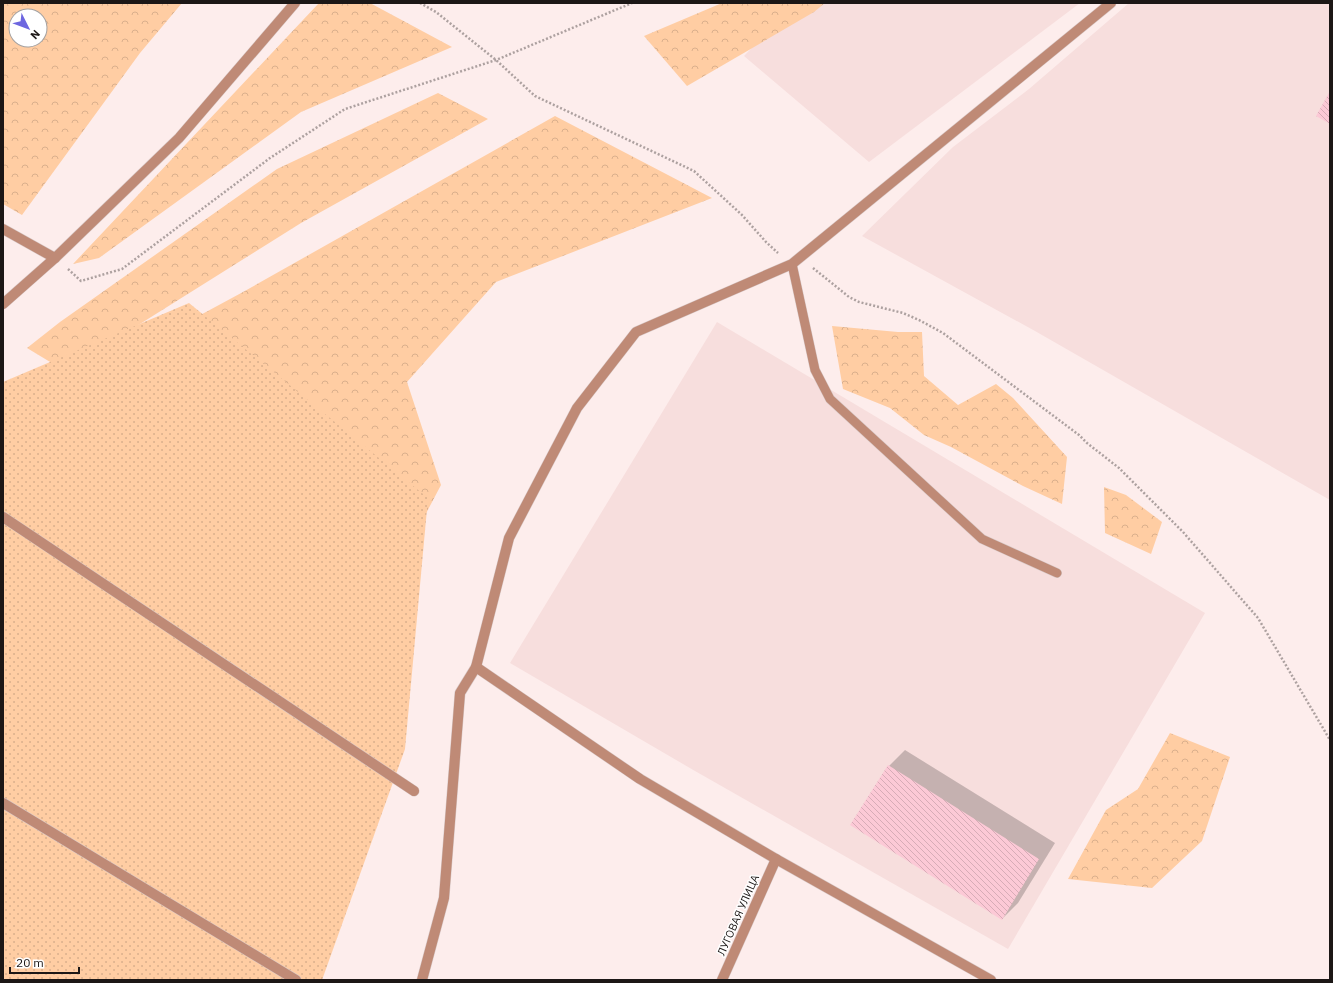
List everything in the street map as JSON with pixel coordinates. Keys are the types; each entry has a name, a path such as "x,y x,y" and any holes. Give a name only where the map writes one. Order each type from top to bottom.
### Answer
{"street":[{"path":"3,304 55,258 179,138 295,3"},
{"path":"422,980 444,898 460,693 476,667 509,538 577,408 636,332 792,264 1111,3"},
{"path":"3,229 55,258"},
{"path":"3,517 414,792"},
{"path":"476,667 640,779 776,859 991,980"},
{"path":"3,803 296,980"},
{"name":"ЛУГОВАЯ УЛИЦА","path":"722,980 776,859"}],"lane":[{"path":"792,264 815,370 830,399 982,539 1057,573"}],"path":[{"path":"420,3 436,12 496,60 535,96 694,171 742,216 766,242 792,264 814,269 849,297 859,302 903,313 919,320 943,334 1079,435 1119,468 1183,532 1258,618 1330,740"},
{"path":"55,258 81,281 122,269 270,158 345,109 496,60 632,3"}],"shaded area":[{"path":"795,3 1080,3 869,162 744,56"},
{"path":"1129,3 1330,3 1330,500 1035,331 862,236 953,147 1029,89"},
{"path":"717,322 1205,613 1008,949 695,771 510,663"}],"green space":[{"path":"3,3 182,3 140,53 22,215 3,204"},
{"path":"319,3 370,3 452,47 301,112 99,258 73,264"},
{"path":"722,3 825,3 814,12 687,86 644,36"},
{"path":"438,93 488,119 301,223 65,371 27,348 60,322 277,169"},
{"path":"555,116 712,198 496,282 407,382 441,485 361,637 4,421 243,292"},
{"path":"189,303 428,498 405,749 322,980 3,980 3,382"},
{"path":"832,326 898,332 922,332 924,376 958,405 996,384 1013,398 1067,457 1062,504 1023,486 951,447 924,435 890,408 843,389"},
{"path":"1104,487 1126,495 1162,522 1151,554 1105,533"},
{"path":"1170,733 1230,757 1202,841 1152,888 1068,879 1106,810 1138,789"}],"building":[{"path":"1330,91 1330,124 1316,116"},
{"path":"888,765 1039,859 1002,920 850,825"}]}
